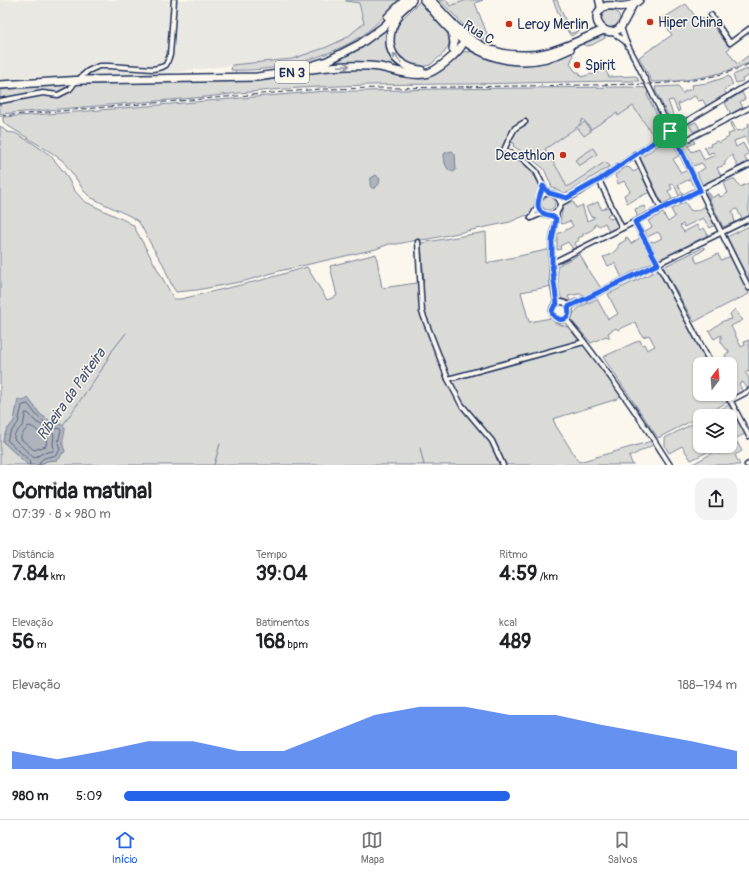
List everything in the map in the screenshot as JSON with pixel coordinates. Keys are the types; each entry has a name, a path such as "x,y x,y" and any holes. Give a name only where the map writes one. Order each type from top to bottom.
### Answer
{"main road":[{"name":"Rua C","path":"424,0 452,31 481,48 496,53 517,55 540,54 577,42 604,30"},
{"name":"Rua C","path":"431,0 463,37 476,49 496,57 517,61 541,59 560,54 577,42"},
{"path":"599,0 601,9"},
{"path":"597,20 600,27 604,30 611,32 617,30 633,4 639,0"},
{"name":"EN 3","path":"0,86 84,80 257,77 291,72 327,61 360,44 383,27 403,9 409,1"},
{"name":"EN 3","path":"155,78 256,72 292,68 326,58 358,42 380,26 409,1"},
{"path":"610,4 622,12 624,17 622,24"},
{"path":"588,36 601,9 610,4 633,4"},
{"path":"403,9 393,24 390,49 398,61 410,68 424,70 437,64 462,45 463,37"},
{"path":"452,31 455,50"},
{"path":"291,72 325,67 354,66 379,67 410,74 426,74 440,67 455,50 467,48 476,49"}],"street":[{"path":"81,77 88,71 99,66 153,69 166,65 170,55 174,0"},
{"path":"711,15 730,43 749,29"},
{"path":"622,24 626,42 749,288"},
{"path":"611,32 626,42"},
{"path":"557,304 552,263 552,241 557,211 560,204 567,198 599,180 670,131 749,84"},
{"path":"0,101 43,93 58,94 73,85"},
{"path":"678,144 749,108"},
{"path":"525,122 515,128 504,150 522,158 536,171 543,186 549,193"},
{"path":"635,154 661,209"},
{"path":"552,263 749,165"},
{"path":"599,180 622,228"},
{"path":"543,186 538,199 538,206 543,213"},
{"path":"540,196 549,193 567,198"},
{"path":"556,195 560,204"},
{"path":"538,206 530,218 543,213 551,214 557,211"},
{"path":"551,214 556,219"},
{"path":"568,307 749,219"},
{"path":"635,222 707,357"},
{"path":"418,242 422,312 448,379 461,404 492,441 503,465"},
{"path":"562,303 568,307 569,315 566,318 560,320 553,316 552,310 555,305 562,303"},
{"path":"566,318 655,440 670,465"},
{"path":"448,379 584,342"},
{"path":"737,397 749,391"},
{"path":"730,401 749,436"}],"shaded area":[{"path":"0,0 395,0 349,40 305,57 150,75 26,77 0,81"},
{"path":"346,0 400,0 362,36 333,51 290,65 260,69 231,70 232,65 292,59 327,47 344,39 364,23 359,3"},
{"path":"439,0 446,0 450,6 467,0 483,0 475,3 489,39 488,41 480,38 467,28"},
{"path":"446,0 467,0 450,6"},
{"path":"553,0 557,0 569,29 569,33 581,30 571,36 568,32 563,23"},
{"path":"420,1 449,33 450,39 448,47 444,53 430,65 411,67 400,58 394,50 393,33 402,19"},
{"path":"686,4 699,21 701,21 702,17 706,23 713,26 730,48 727,50 737,64 749,55 749,63 713,75 677,81 652,82 639,57 672,35 662,19"},
{"path":"607,10 615,10 620,15 618,26 615,28 607,28 602,23 602,15"},
{"path":"391,25 392,58 403,69 326,64 368,42"},
{"path":"601,35 605,36 605,38 592,45 586,46 583,44 585,41"},
{"path":"572,50 573,56 570,64 576,72 579,72 581,77 599,72 598,71 603,68 603,65 609,77 636,76 639,81 373,85 306,88 0,114 0,90 42,86 202,80 260,81 293,77 328,69 367,68 419,77 462,52 475,53 510,64 533,65 549,62"},
{"path":"747,69 749,76 742,79 743,81 736,83 733,75"},
{"path":"729,76 733,85 724,90 727,95 707,108 703,100 698,101 695,96 678,104 680,110 678,112 673,100 668,101 674,117 676,126 674,127 655,90 655,87 678,86 682,93 684,93 685,91 692,89 691,85 708,83"},
{"path":"647,88 647,95 663,128 653,135 633,106 618,116 617,113 591,129 583,119 578,126 585,122 591,131 584,136 577,127 545,149 567,187 605,162 610,166 569,192 563,193 552,187 544,169 513,146 514,143 508,142 504,150 526,167 542,188 540,196 537,199 535,212 532,215 524,216 510,222 429,239 389,244 376,249 279,271 245,281 197,290 176,292 163,264 139,222 130,216 90,197 84,191 63,161 5,124 3,121 3,117 326,91"},
{"path":"649,91 668,128 568,194 554,186 544,166 508,140 510,94"},
{"path":"742,92 745,99 740,102 743,107 731,114 725,103"},
{"path":"696,122 700,129 693,132 689,125"},
{"path":"732,122 737,131 749,126 749,146 745,137 734,141 736,147 743,143 749,154 744,156 747,162 738,167 732,155 725,161 725,165 717,168 721,176 703,186 697,173 705,168 702,163 693,166 684,145 694,140 695,143 688,146 692,152 699,149 704,160 715,155 713,152 708,154 704,148 711,146 710,144 717,141 719,143 729,137 728,134 734,132 730,124"},
{"path":"0,126 7,132 15,133 31,142 50,155 65,173 74,190 84,201 133,225 174,299 181,299 266,279 307,267 327,300 337,296 330,266 376,254 382,288 424,282 421,243 486,232 487,263 551,249 552,286 521,292 529,322 551,318 555,323 568,327 587,349 618,391 620,396 617,399 553,419 556,426 579,462 655,440 657,443 629,457 633,465 0,465"},
{"path":"665,141 668,141 676,147 680,155 673,159 681,173 688,170 697,187 695,188 690,179 678,185 683,194 679,196 674,184 670,185 672,189 668,191 672,199 663,205 640,158"},
{"path":"593,148 597,154 579,166 575,160"},
{"path":"626,167 630,168 633,172 639,169 650,192 627,203 624,195 630,191 624,181 618,184 615,175"},
{"path":"735,179 740,187 749,183 749,216 742,219 737,209 732,211 735,222 723,227 706,192 708,192 711,198 719,194 720,197 728,193 724,183"},
{"path":"545,196 551,196 555,200 555,206 551,210 545,210 541,206 541,200"},
{"path":"573,201 576,208 583,205 587,221 594,218 594,216 591,217 586,207 598,202 602,210 609,206 612,212 607,215 610,219 615,218 619,227 609,232 605,223 599,226 597,224 594,225 595,227 578,238 579,240 575,243 577,248 573,249 568,242 560,246 561,249 557,250 557,234 573,226 570,221 562,224 560,222 563,205"},
{"path":"685,202 690,210 694,211 705,207 715,225 710,228 703,218 684,227 683,224 680,226 684,232 697,225 700,230 704,228 708,235 659,260 650,242 654,242 662,238 658,232 647,237 645,231 652,227 648,221 663,213 668,222 675,217 671,209"},
{"path":"644,206 647,214 638,219 635,209"},
{"path":"749,226 749,281 727,237"},
{"path":"627,237 631,244 641,237 654,262 622,278 615,263 608,266 603,257 615,251 619,244 626,240 625,238"},
{"path":"704,247 705,249 694,256 697,263 718,254 721,260 731,256 749,294 694,322 663,267"},
{"path":"580,254 591,275 601,288 582,298 581,296 584,296 583,294 579,294 568,296 570,301 562,300 559,291 557,267"},
{"path":"658,270 704,357 693,357 693,401 728,402 714,409 693,409 693,420 658,438 603,357 640,340 642,345 644,344 647,350 655,346 649,335 643,337 635,322 618,330 616,328 608,333 610,338 606,336 591,343 572,321 572,317 577,310 597,299 608,319 618,314 608,294"},
{"path":"735,309 743,320 731,326 741,347 745,345 744,342 749,340 749,373 748,370 745,372 749,378 749,389 743,382 739,384 744,394 737,397 737,357 726,357 725,355 729,352 729,350 727,350 721,342 721,335 714,339 709,331 723,321 732,319 730,314"},
{"path":"729,405 731,409 721,409"},
{"path":"737,420 745,434 737,438"},
{"path":"693,424 693,453 706,453 691,460 682,446 669,453 665,446 665,438"},
{"path":"737,442 742,451 735,455 740,465 693,465 712,453 737,453"}],"water":[{"path":"452,151 455,154 456,170 454,172 447,168 444,158 445,153"},
{"path":"376,175 380,179 379,184 375,188 372,188 370,185 371,178"},
{"path":"28,398 41,415 51,423 55,425 61,424 65,427 63,441 65,451 58,460 47,461 40,465 28,465 3,442 6,431 14,421 18,399 25,400"}],"waterway":[{"name":"Ribeira da Paiteira","path":"63,425 102,369 112,351 126,333"},
{"path":"214,465 220,444"},
{"path":"420,448 424,465"}],"railway":[{"path":"0,116 321,89 653,84 678,82 714,76 749,64"}],"place":[{"name":"Hiper China","path":"650,22"},
{"name":"Leroy Merlin","path":"509,24"},
{"name":"Spirit","path":"577,65"},
{"name":"Decathlon","path":"563,155"}],"route":[{"path":"670,131 678,144 700,190 635,222 658,264 568,307 569,315 563,320 555,318 552,313 553,308 557,304 552,263 552,241 556,219 551,214 548,215 543,213 539,209 538,199 543,186 549,193 567,198 599,180 670,131"}]}
